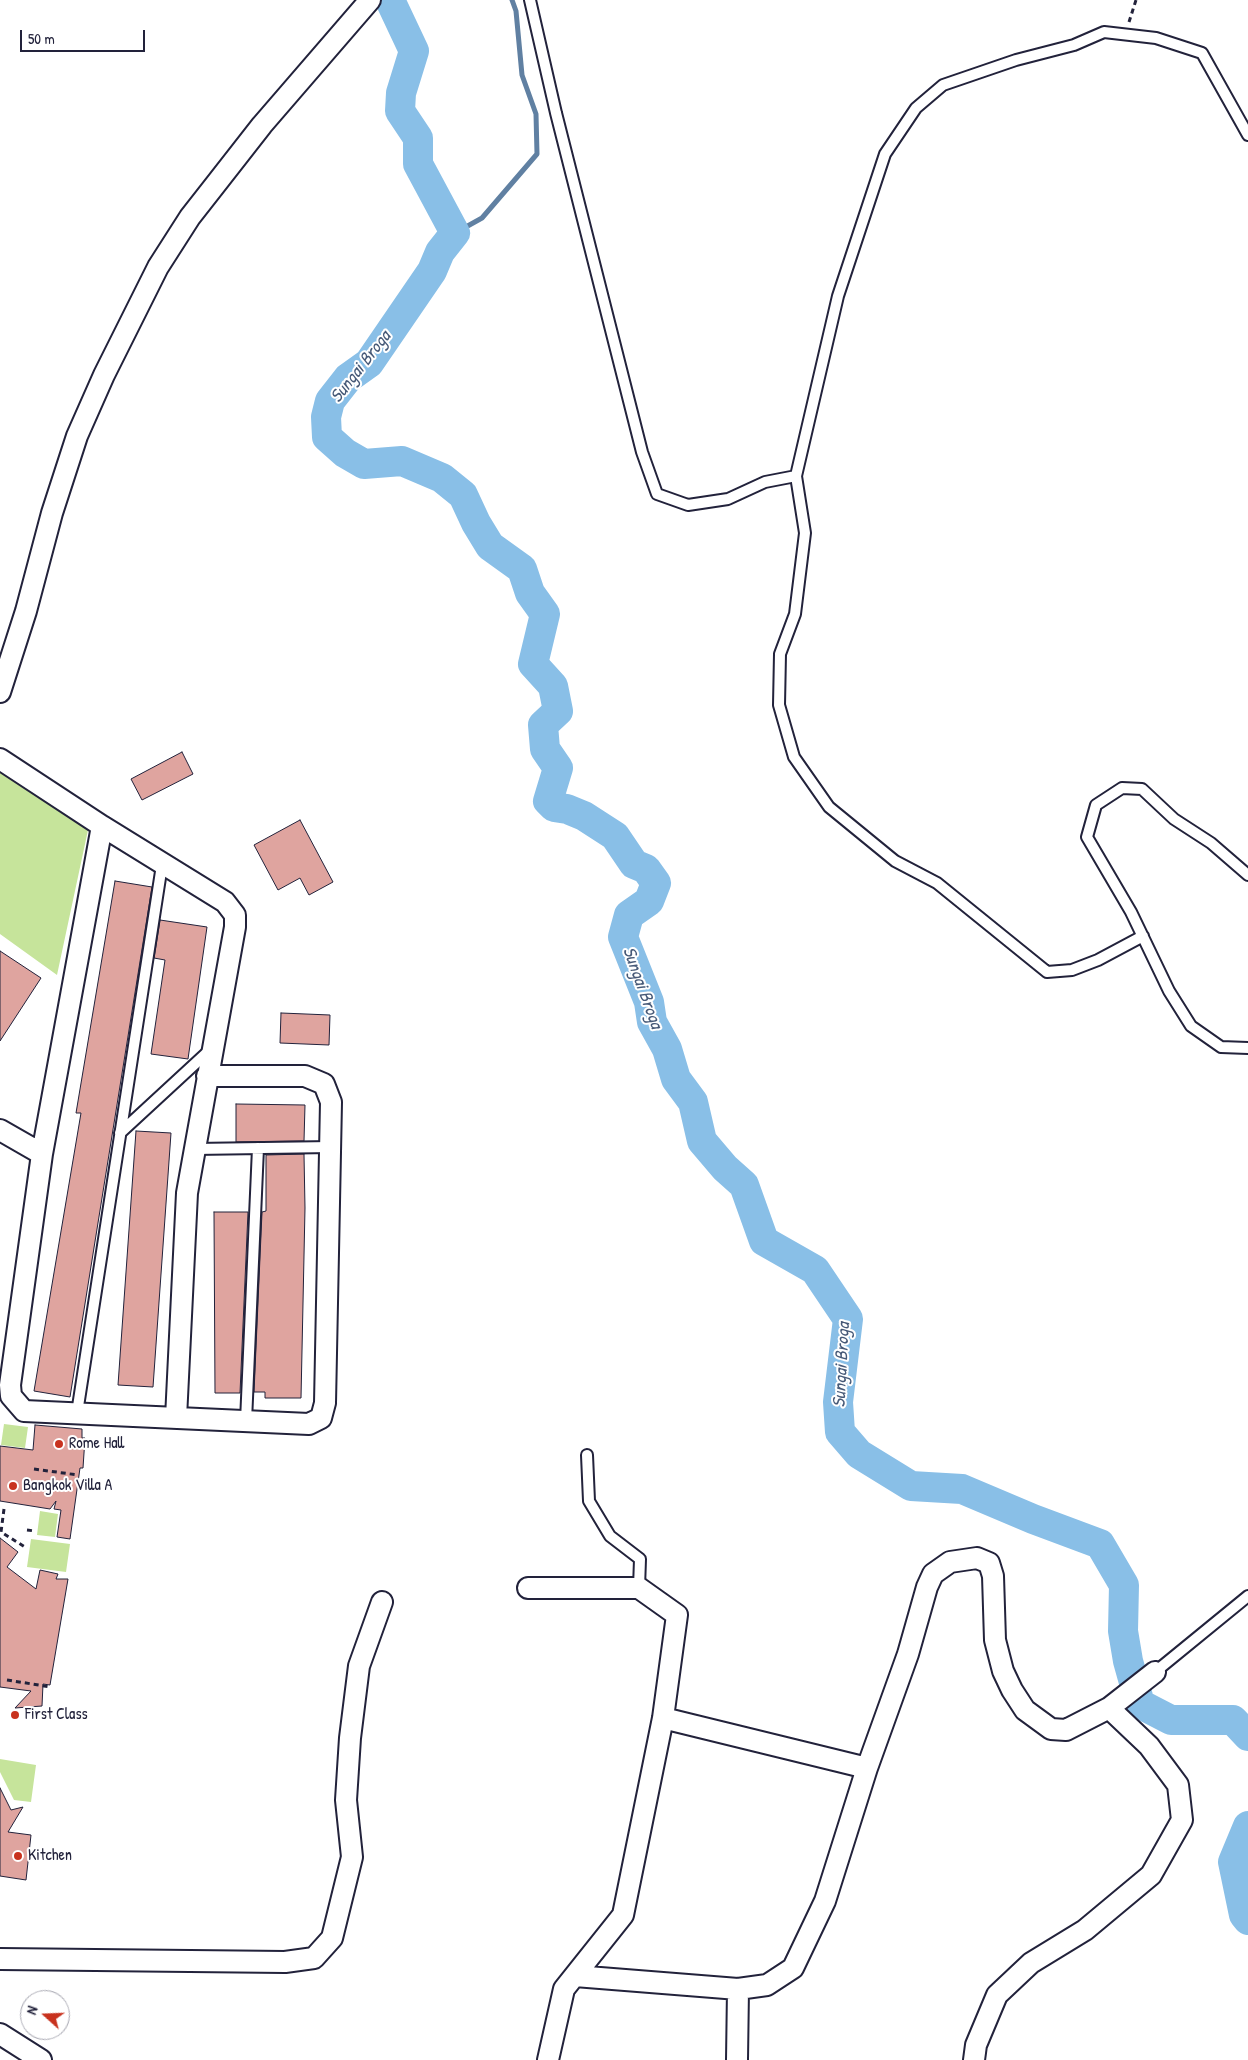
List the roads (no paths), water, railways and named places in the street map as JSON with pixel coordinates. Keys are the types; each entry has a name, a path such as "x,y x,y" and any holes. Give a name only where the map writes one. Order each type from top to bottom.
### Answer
{"street":[{"path":"0,692 26,611 52,512 77,436 104,375 158,267 190,217 229,166 370,0"},
{"path":"0,759 162,865 225,902 235,915 235,927 187,1193 176,1418"},
{"path":"102,826 42,1154 11,1396 24,1411 309,1424 320,1418 325,1403 332,1147 331,1102 324,1084 305,1076 207,1076"},
{"path":"0,1130 42,1154"},
{"path":"575,1976 738,1989 766,1985 793,1968 825,1901 867,1768 908,1654 927,1586 933,1574 950,1562 978,1558 989,1562 993,1576 995,1640 1003,1671 1025,1710 1051,1729 1066,1730 1114,1703 1155,1672"},
{"path":"528,1588 639,1588 677,1615 663,1718 623,1915 564,1989 548,2060"},
{"path":"0,1959 285,1962 314,1958 332,1938 352,1857 346,1800 350,1738 359,1666 382,1602"},
{"path":"974,2060 976,2045 996,1996 1031,1963 1085,1930 1151,1875 1182,1820 1178,1785 1114,1703"},
{"path":"663,1718 867,1768"},
{"path":"738,1989 738,2060"},
{"path":"0,2034 41,2060"}],"lane":[{"path":"530,0 556,113 642,452 657,494 688,505 728,499 765,482 796,476"},
{"path":"1143,936 1098,960 1072,970 1047,972 937,883 896,861 829,807 794,757 779,705 780,654 794,614 805,533 796,476 844,277 885,154 916,108 943,85 1016,60 1074,45 1104,32 1156,38 1202,53 1248,135"},
{"path":"1248,876 1211,843 1174,819 1142,789 1122,788 1096,804 1087,837 1132,912 1170,991 1191,1026 1221,1047 1248,1048"},
{"path":"77,1413 162,865"},
{"path":"120,1132 212,1049"},
{"path":"194,1149 332,1147"},
{"path":"246,1421 258,1148"},
{"path":"587,1455 589,1501 610,1536 640,1559 639,1588"},
{"path":"1155,1672 1248,1596"}],"waterway":[{"name":"Sungai Broga","path":"390,0 414,51 401,93 400,111 418,138 418,164 455,233 440,252 432,271 369,363 348,378 330,401 326,417 327,437 345,453 364,464 402,461 442,478 463,495 476,523 490,546 522,569 530,593 545,614 533,664 553,686 558,711 543,725 545,749 558,768 548,801 554,807 567,809 584,816 615,836 634,864 646,869 656,883 649,901 629,915 623,937 649,1002 652,1022 667,1049 676,1079 693,1102 702,1141 725,1168 744,1185 764,1241 815,1270 848,1319 838,1402 840,1432 859,1454 911,1486 962,1489 1033,1519 1100,1544 1124,1585 1123,1631 1128,1661 1140,1704 1171,1720 1233,1720 1248,1736"},
{"path":"455,233 482,218 537,154 536,114 522,75 516,11 512,0"},
{"name":"Sungai Broga","path":"1248,1826 1233,1862 1244,1915 1248,1920"}],"place":[{"name":"Rome Hall","path":"59,1444"},
{"name":"Bangkok Villa A","path":"13,1486"},
{"name":"First Class","path":"15,1715"},
{"name":"Kitchen","path":"18,1856"}]}
